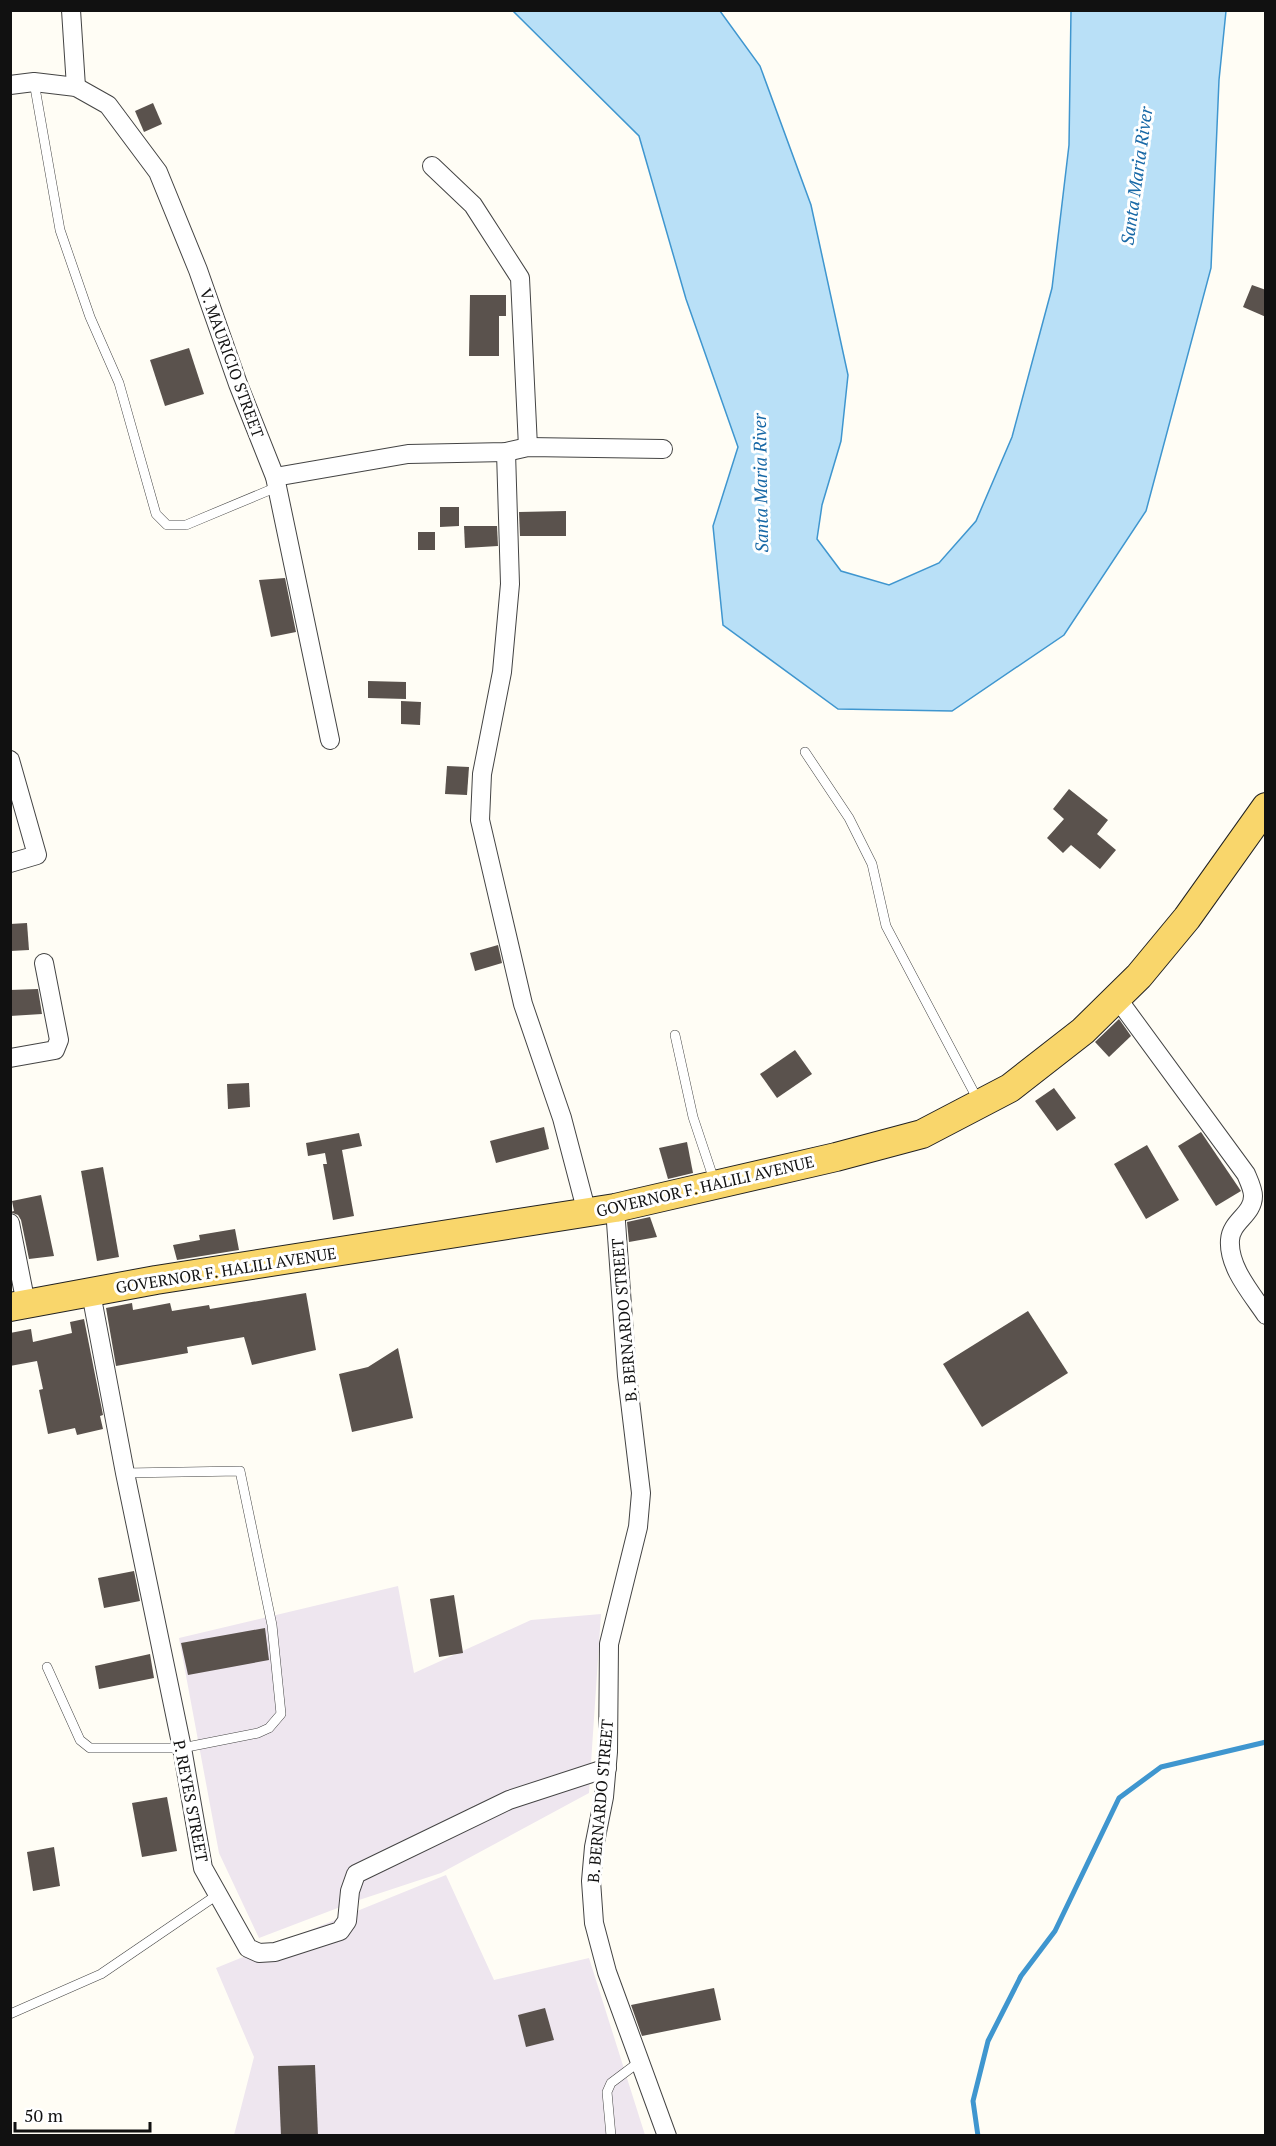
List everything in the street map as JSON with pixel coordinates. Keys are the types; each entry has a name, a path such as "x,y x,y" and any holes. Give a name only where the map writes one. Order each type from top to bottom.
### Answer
{"main road":[{"name":"GOVERNOR F. HALILI AVENUE","path":"18,1306 156,1280 615,1208 836,1157 922,1134 1010,1088 1059,1052 1117,998 1139,976 1187,918 1266,807"}],"street":[{"path":"71,10 76,87"},
{"name":"V. MAURICIO STREET","path":"10,85 34,82 76,87 108,105 158,172 198,270 238,384 276,482 330,740"},
{"path":"432,166 473,205 520,278 528,447"},
{"path":"276,482 408,454 506,452 528,447 663,449"},
{"path":"506,452 510,584 502,672 482,774 480,820 523,1004 562,1118 587,1213"},
{"path":"10,760 37,855 10,863"},
{"path":"10,1058 55,1050 59,1040 44,963"},
{"path":"1117,998 1246,1174 1253,1194 1252,1203 1247,1213 1234,1226 1230,1239 1232,1256 1240,1275 1266,1315"},
{"name":"B. BERNARDO STREET","path":"615,1208 627,1376 641,1492 638,1527 609,1644 607,1768 591,1881 594,1923 607,1972 667,2136"},
{"path":"10,1222 18,1306"},
{"name":"P. REYES STREET","path":"90,1293 182,1748 203,1868 248,1948 259,1953 275,1952 340,1931 347,1921 350,1891 356,1874 368,1866 509,1800 607,1768"}],"lane":[{"path":"34,82 60,230 90,317 119,383 156,514 167,525 186,525 276,482"},
{"path":"805,752 849,818 872,864 886,926 980,1104"},
{"path":"675,1035 693,1117 716,1185"},
{"path":"47,1667 80,1740 90,1748 182,1748 258,1732 269,1728 281,1714 272,1625 240,1471 125,1473"},
{"path":"10,2014 101,1974 217,1895"},
{"path":"610,2136 607,2092 611,2083 639,2062"}],"shaded area":[{"path":"398,1586 414,1673 531,1620 601,1614 589,1793 441,1873 356,1901 259,1938 219,1853 179,1638"},
{"path":"446,1875 494,1980 589,1958 645,2135 234,2135 254,2057 216,1968"}],"water":[{"name":"Santa Maria River","path":"513,11 720,11 760,66 811,205 848,375 841,441 822,505 817,539 841,571 889,585 939,563 976,521 1012,437 1052,288 1069,145 1071,11 1226,11 1219,80 1211,268 1146,511 1064,635 952,711 838,709 723,625 713,526 738,447 686,299 639,136"}],"building":[{"path":"153,103 162,124 144,132 135,111"},
{"path":"1252,285 1266,290 1266,317 1243,307"},
{"path":"470,295 506,295 506,316 499,316 499,356 469,356"},
{"path":"189,348 204,394 165,406 150,360"},
{"path":"440,507 459,507 459,526 440,527"},
{"path":"566,511 566,536 520,536 519,512"},
{"path":"464,526 497,526 498,546 465,548"},
{"path":"418,532 435,532 435,550 418,550"},
{"path":"285,578 296,632 271,637 259,580"},
{"path":"368,681 406,682 406,699 368,698"},
{"path":"401,701 421,702 420,725 401,724"},
{"path":"447,766 469,767 467,795 445,794"},
{"path":"1069,789 1108,820 1097,834 1116,850 1100,869 1071,845 1063,853 1047,838 1064,819 1053,809"},
{"path":"27,923 29,950 10,951 10,924"},
{"path":"498,945 502,963 475,971 470,953"},
{"path":"38,989 42,1014 10,1016 10,990"},
{"path":"1119,1019 1131,1036 1109,1057 1095,1042"},
{"path":"795,1050 812,1074 777,1098 760,1074"},
{"path":"249,1083 250,1107 228,1109 227,1084"},
{"path":"1054,1088 1076,1118 1057,1131 1035,1101"},
{"path":"544,1127 549,1149 496,1163 490,1141"},
{"path":"1201,1132 1241,1191 1216,1206 1178,1146"},
{"path":"359,1133 362,1146 342,1150 354,1216 333,1220 323,1164 327,1164 325,1153 308,1156 306,1143"},
{"path":"687,1142 693,1173 668,1179 659,1148"},
{"path":"1147,1145 1179,1200 1146,1219 1114,1164"},
{"path":"103,1167 119,1257 97,1261 81,1171"},
{"path":"41,1195 54,1256 29,1259 21,1220 18,1215 10,1212 14,1211 12,1201"},
{"path":"650,1217 657,1237 629,1242 627,1222"},
{"path":"235,1229 239,1250 177,1260 173,1245 200,1240 199,1235"},
{"path":"306,1293 316,1350 252,1365 244,1337 187,1347 188,1353 116,1366 106,1308 132,1303 133,1310 170,1303 172,1311 209,1305 210,1309"},
{"path":"1028,1311 1068,1373 982,1427 943,1364"},
{"path":"84,1319 103,1415 100,1416 103,1429 77,1435 75,1428 48,1434 39,1390 43,1389 37,1361 10,1366 10,1333 31,1329 33,1342 72,1333 70,1322"},
{"path":"398,1348 413,1418 352,1432 339,1374 368,1367"},
{"path":"134,1571 140,1601 104,1608 98,1578"},
{"path":"454,1595 463,1653 439,1657 430,1599"},
{"path":"265,1628 269,1660 188,1675 181,1643"},
{"path":"150,1654 154,1678 99,1689 95,1666"},
{"path":"167,1797 177,1851 142,1857 132,1803"},
{"path":"54,1847 60,1886 33,1891 27,1852"},
{"path":"714,1988 721,2020 642,2036 631,2005"},
{"path":"545,2008 554,2040 526,2047 518,2015"},
{"path":"315,2065 318,2136 281,2136 278,2066"}],"waterway":[{"path":"978,2136 973,2101 988,2041 1021,1976 1055,1931 1119,1798 1161,1767 1266,1742"}]}
